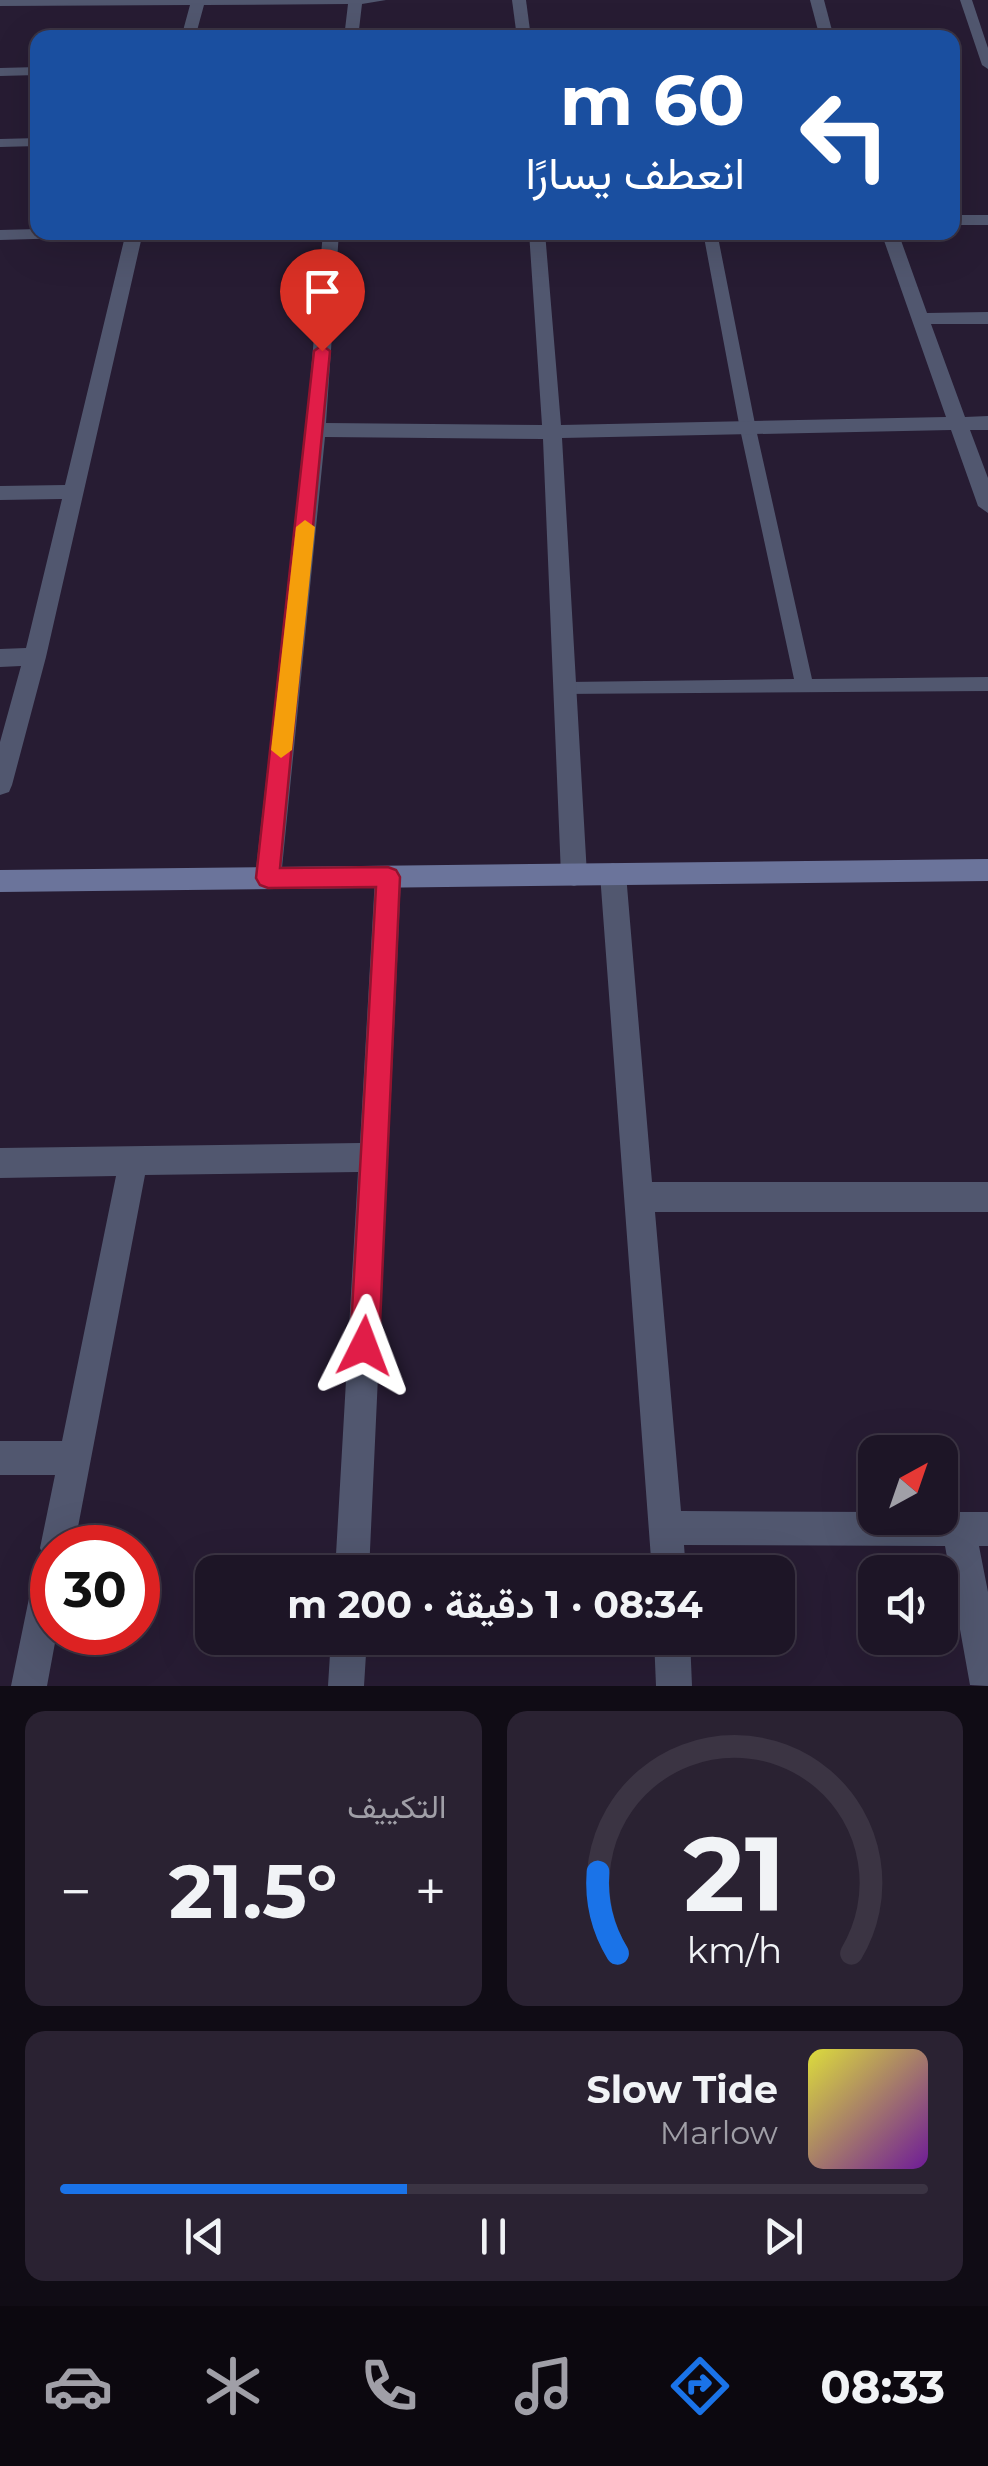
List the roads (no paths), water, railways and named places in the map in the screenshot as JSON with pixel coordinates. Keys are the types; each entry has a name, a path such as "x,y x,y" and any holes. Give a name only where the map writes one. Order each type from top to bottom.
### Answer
{"street":[{"path":"190,30 198,0"},
{"path":"351,30 355,0"},
{"path":"0,2 379,0"},
{"path":"518,0 523,30"},
{"path":"817,0 825,30"},
{"path":"0,72 30,72"},
{"path":"960,220 988,220"},
{"path":"0,234 30,233"},
{"path":"0,784 35,657 132,240"},
{"path":"268,878 316,430 330,240"},
{"path":"538,240 552,432 574,874"},
{"path":"892,240 988,506"},
{"path":"919,318 988,318"},
{"path":"316,430 748,430 988,423"},
{"path":"0,492 75,492"},
{"path":"0,658 35,657"},
{"path":"0,881 988,870"},
{"path":"613,874 667,1555"},
{"path":"353,1555 388,877"},
{"path":"0,1163 374,1157"},
{"path":"62,1525 133,1162"},
{"path":"641,1196 988,1197"},
{"path":"0,1458 75,1458"},
{"path":"666,1528 974,1530 988,1685"},
{"path":"28,1686 34,1655"},
{"path":"346,1686 347,1655"},
{"path":"673,1655 674,1686"}],"lane":[{"path":"966,0 988,64"},
{"path":"0,143 30,142"},
{"path":"712,240 748,430 805,687"},
{"path":"566,689 988,684"}]}
